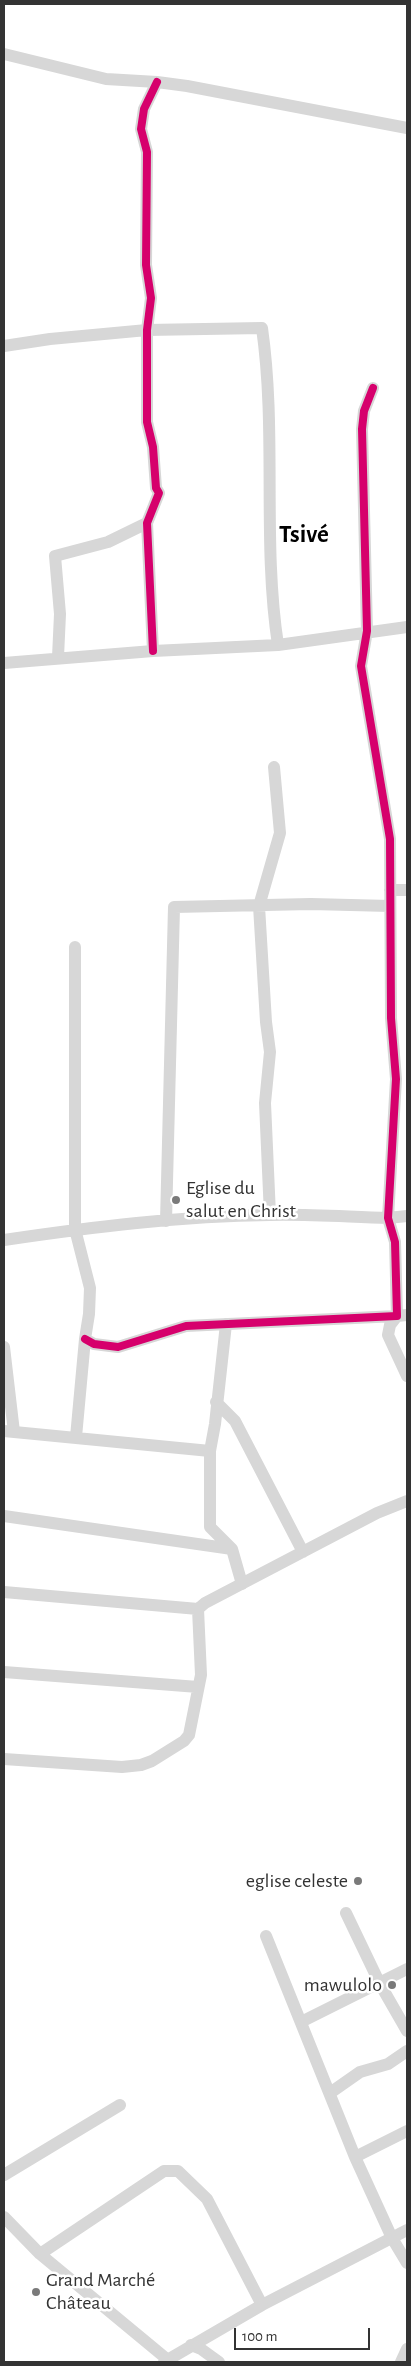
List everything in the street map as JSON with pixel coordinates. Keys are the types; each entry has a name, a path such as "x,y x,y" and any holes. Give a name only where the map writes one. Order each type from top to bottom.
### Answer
{"street":[{"path":"4,54 106,80 157,82 407,128"},
{"path":"152,650 147,523 159,493 156,488 153,447 147,422 147,330 151,298 146,265 147,152 141,129 144,109 157,82"},
{"path":"4,346 50,339 147,330 262,328 266,370 272,605 278,645"},
{"path":"373,388 364,411 362,429 367,631 361,666 390,839 391,1018 396,1079 388,1218 395,1242 402,1315"},
{"path":"58,657 60,614 55,556 108,542 147,523"},
{"path":"4,663 152,650 278,645 407,626"},
{"path":"270,1215 265,1103 270,1052 266,1022 259,906 280,833 274,767"},
{"path":"390,890 407,890"},
{"path":"166,1221 174,907 326,904 390,906"},
{"path":"75,947 75,1230 90,1288 90,1314 85,1339 76,1437"},
{"path":"4,1240 75,1230 166,1221 270,1215 388,1218 407,1216"},
{"path":"85,1339 94,1344 118,1347 186,1326 402,1315"},
{"path":"402,1315 390,1325 388,1335 407,1376"},
{"path":"226,1324 215,1424 210,1451 210,1527 232,1549 242,1584"},
{"path":"4,1347 9,1432 210,1451"},
{"path":"216,1402 235,1421 302,1552"},
{"path":"4,1592 198,1609 205,1603 377,1513 407,1501"},
{"path":"4,1516 232,1549"},
{"path":"4,1759 122,1767 146,1763 184,1741 189,1735 198,1687 201,1657 198,1609"},
{"path":"4,1672 198,1687"},
{"path":"346,1914 380,1984 407,2031"},
{"path":"266,1936 355,2157 392,2238 407,2264"},
{"path":"301,2022 407,1969"},
{"path":"330,2093 360,2072 388,2064 407,2051"},
{"path":"4,2175 120,2106"},
{"path":"355,2157 407,2131"},
{"path":"40,2254 164,2171 178,2171 207,2198 262,2305"},
{"path":"4,2217 40,2254 166,2361 262,2305 407,2230"},
{"path":"191,2345 201,2349 219,2362"},
{"path":"401,2362 407,2349"}],"cycle path":[{"path":"153,651 147,523 159,493 156,488 153,447 147,422 147,330 151,298 146,265 147,152 141,129 144,109 157,82"},
{"path":"85,1339 94,1344 118,1347 186,1326 397,1316 395,1242 388,1218 396,1079 391,1018 390,839 361,666 367,631 362,429 364,411 373,388"}],"place":[{"name":"Eglise du salut en Christ","path":"176,1200"},
{"name":"eglise celeste","path":"358,1881"},
{"name":"mawulolo","path":"392,1985"},
{"name":"Grand Marché Château","path":"36,2292"}],"district":[{"name":"Tsivé","path":"304,534"}]}
